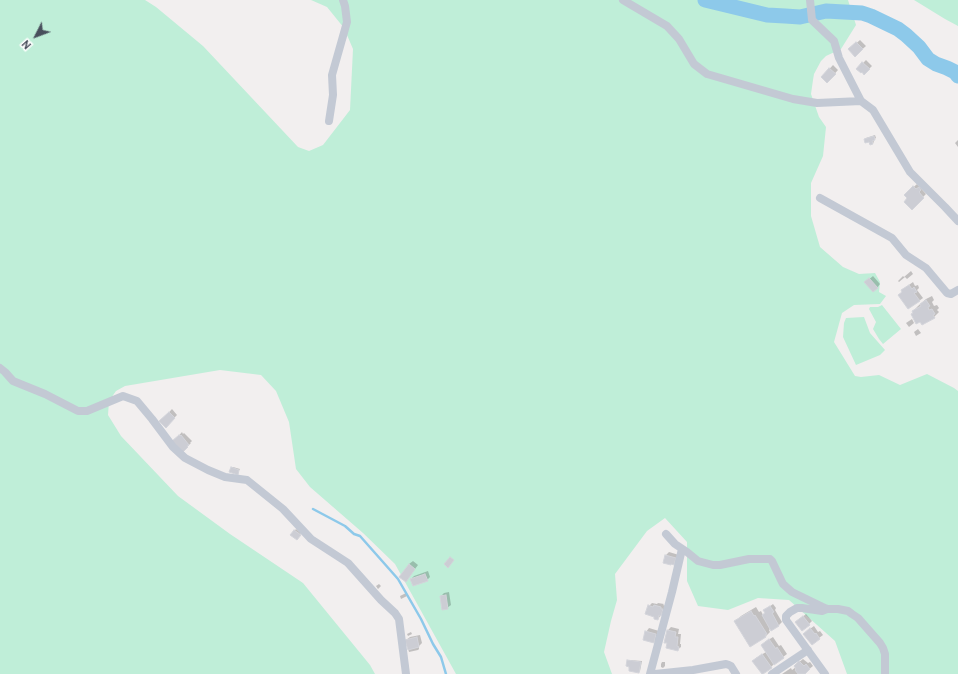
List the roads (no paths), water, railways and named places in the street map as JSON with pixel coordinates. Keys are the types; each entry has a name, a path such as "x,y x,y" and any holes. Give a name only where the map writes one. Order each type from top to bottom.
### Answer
{"street":[{"path":"329,121 333,95 332,75 347,22 345,6 342,0"},
{"path":"623,0 668,26 679,39 694,64 707,74 793,99 817,103 861,101"},
{"path":"810,0 812,20 834,41 839,58 861,101 873,110 910,172 958,221"},
{"path":"820,198 892,238 906,255 926,268 947,293 951,294 958,290"},
{"path":"0,368 13,381 45,394 78,411 87,411 123,396 137,401 173,447 185,458 225,477 247,480 283,509 311,539 348,563 381,600 396,613 406,674"},
{"path":"666,534 674,544 698,561 713,566 749,559 770,559 780,580 788,590 827,609"},
{"path":"650,674 682,549"},
{"path":"826,674 786,620 786,616 792,610 802,608 822,611 827,609 838,609 848,611 878,640 884,648 885,674"},
{"path":"772,674 808,650"},
{"path":"654,674 693,670 726,664 731,666 736,674"}],"waterway":[{"path":"705,0 767,15 800,17 826,11 862,13 898,29 919,47 928,59 955,72 958,76"},
{"path":"313,509 345,526 354,534 360,536 398,579 441,657 446,674"}]}
